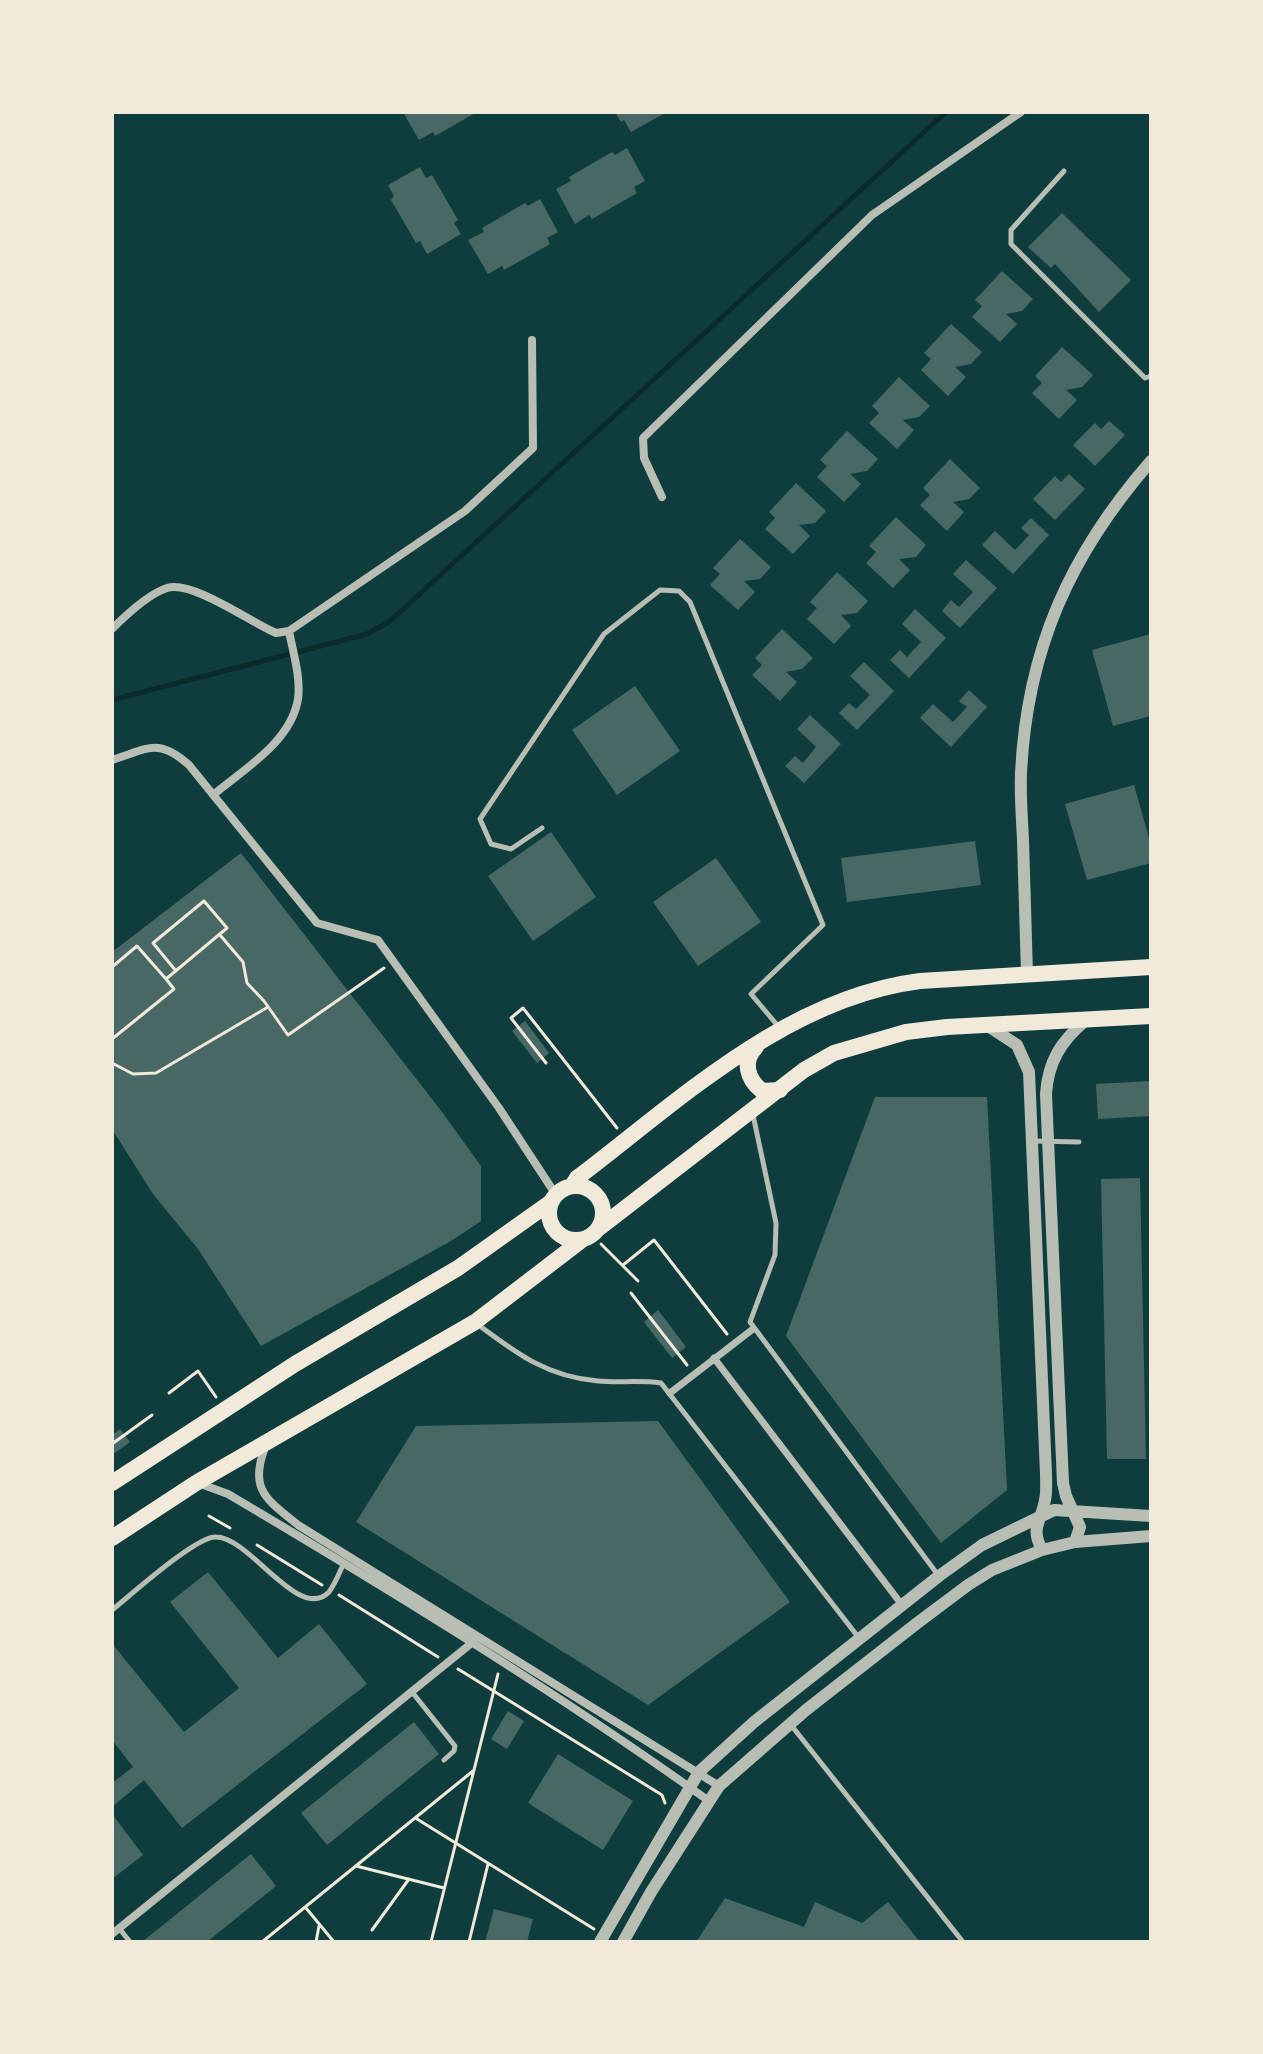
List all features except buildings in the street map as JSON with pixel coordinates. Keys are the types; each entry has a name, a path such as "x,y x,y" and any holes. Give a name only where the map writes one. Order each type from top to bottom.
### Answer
{"main road":[{"path":"112,1483 225,1409 458,1268 572,1186 577,1178 724,1066 782,1030 862,992 890,985 1151,967"},
{"path":"112,1538 196,1483 475,1322 804,1070 834,1053 906,1032 1151,1016"},
{"path":"760,1043 748,1061 750,1078 762,1091 780,1090"},
{"path":"553,1198 548,1210 552,1227 565,1239 590,1234 603,1214 597,1197 590,1190 572,1186"}],"street":[{"path":"662,497 644,458 643,438 872,215 1021,112"},
{"path":"112,629 153,595 170,587 189,588 276,633 289,631 465,511 533,448 532,340"},
{"path":"1027,974 1021,775 1029,697 1060,596 1089,541 1122,494 1151,461"},
{"path":"213,795 282,737 293,718 298,697 289,631"},
{"path":"112,760 157,746 172,750 213,795 317,923 378,940 499,1108 553,1198"},
{"path":"1075,1542 1080,1527 1063,1483 1046,1094 1050,1068 1058,1049 1085,1021"},
{"path":"985,1025 1017,1045 1029,1072 1046,1474 1046,1497 1035,1526 1042,1550"},
{"path":"670,1393 753,1329"},
{"path":"714,1358 902,1605"},
{"path":"267,1441 258,1465 257,1480 270,1503 298,1525 719,1786"},
{"path":"196,1483 228,1494 471,1643 709,1801"},
{"path":"602,1938 699,1772 754,1722 939,1576 982,1545 1054,1510 1151,1516"},
{"path":"623,1942 719,1786 790,1724 954,1596 992,1570 1042,1550 1075,1542 1151,1536"},
{"path":"939,1576 954,1596"},
{"path":"115,1931 480,1637"}],"lane":[{"path":"1064,171 1011,230 1011,244 1145,378 1151,376"},
{"path":"542,828 511,849 491,844 480,819 604,634 660,590 679,591 690,602 823,925 751,994 782,1030"},
{"path":"755,1085 752,1112 776,1223 775,1255 750,1322 939,1576"},
{"path":"1033,1141 1079,1142"},
{"path":"475,1322 515,1353 549,1372 598,1381 657,1382 670,1393 859,1638"},
{"path":"112,1610 185,1552 213,1536 221,1537 249,1554 299,1596 317,1599 330,1590 343,1565"},
{"path":"412,1692 455,1746 444,1760"},
{"path":"790,1724 963,1942"},
{"path":"115,1931 130,1942"}],"path":[{"path":"166,979 176,971 227,928 204,901 153,943 176,971"},
{"path":"220,934 243,962 247,983 288,1035 394,961"},
{"path":"112,967 137,946 174,989 112,1039"},
{"path":"112,1063 133,1074 156,1073 268,1007"},
{"path":"546,1063 511,1018 523,1008 626,1141"},
{"path":"590,1234 638,1281"},
{"path":"623,1265 654,1240 734,1343 714,1358"},
{"path":"631,1293 677,1353"},
{"path":"169,1393 198,1371 225,1409"},
{"path":"112,1444 152,1415"},
{"path":"209,1516 236,1532"},
{"path":"250,1540 662,1795 664,1806"},
{"path":"431,1942 501,1662"},
{"path":"262,1942 473,1771"},
{"path":"415,1818 592,1924 602,1938"},
{"path":"469,1942 489,1863"},
{"path":"356,1866 444,1888"},
{"path":"372,1930 409,1879"},
{"path":"305,1907 334,1942"},
{"path":"316,1942 319,1924"},
{"path":"585,1936 592,1924"},
{"path":"271,1935 271,1942"}],"waterway":[{"path":"112,700 367,634 389,622 946,112"}]}
